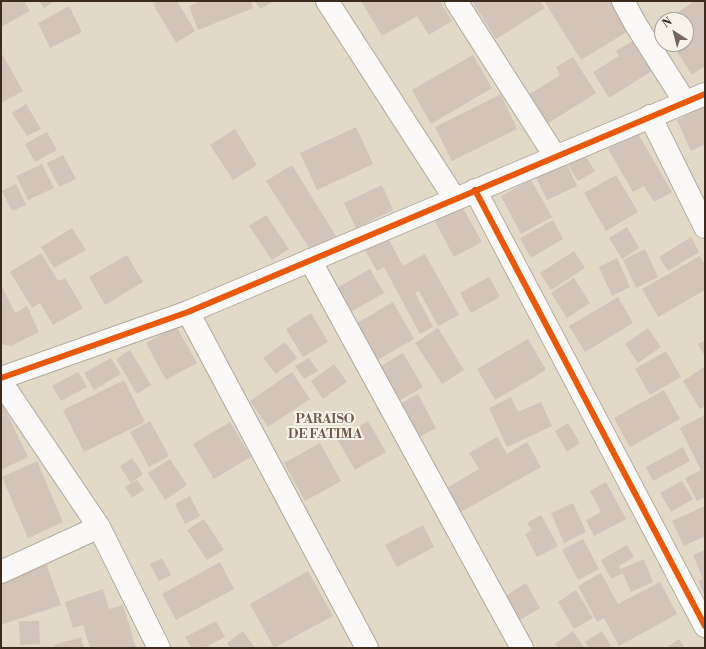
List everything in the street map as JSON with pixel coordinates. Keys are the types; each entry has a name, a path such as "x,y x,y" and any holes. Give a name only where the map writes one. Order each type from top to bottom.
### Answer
{"street":[{"path":"327,1 455,199"},
{"path":"456,1 555,156"},
{"path":"623,1 636,25 684,102"},
{"path":"1,378 188,312 705,94"},
{"path":"650,116 705,227"},
{"path":"475,190 705,626"},
{"path":"310,260 522,648"},
{"path":"188,312 367,648"},
{"path":"1,382 99,527 159,648"},
{"path":"1,572 99,527"}],"building":[{"path":"1,1 24,1 30,11 1,27"},
{"path":"39,1 55,1 44,8"},
{"path":"159,1 177,1 195,31 176,43 153,4"},
{"path":"201,1 251,1 253,8 198,30 189,6"},
{"path":"255,1 274,1 260,9"},
{"path":"361,1 440,1 452,21 429,35 417,16 382,36"},
{"path":"472,1 540,1 545,8 496,39"},
{"path":"544,1 612,1 630,30 581,60"},
{"path":"695,1 705,1 705,66 692,75 677,52 694,52 694,12 678,12"},
{"path":"69,6 82,32 50,48 38,23"},
{"path":"641,36 660,66 609,98 593,72 619,56 616,51"},
{"path":"1,52 23,91 1,103"},
{"path":"473,55 492,88 431,124 412,90"},
{"path":"573,57 596,93 547,124 528,95 560,75 556,67"},
{"path":"501,94 517,129 452,161 435,127"},
{"path":"26,104 41,129 27,136 12,113"},
{"path":"705,106 705,144 691,151 677,120"},
{"path":"356,127 373,164 317,190 300,153"},
{"path":"235,129 257,165 233,180 210,145"},
{"path":"47,132 57,150 35,162 25,144"},
{"path":"637,132 672,192 654,202 644,186 633,192 608,149"},
{"path":"63,155 76,179 59,187 47,163"},
{"path":"585,155 595,171 578,181 568,165"},
{"path":"565,160 577,186 547,200 534,173"},
{"path":"42,164 54,188 28,200 16,176"},
{"path":"292,165 336,236 311,251 266,181"},
{"path":"616,175 638,212 606,231 584,193"},
{"path":"531,180 552,217 521,234 501,196"},
{"path":"16,184 26,205 12,211 2,191"},
{"path":"382,185 393,210 356,228 344,203"},
{"path":"460,203 482,242 454,257 433,218"},
{"path":"266,215 289,249 272,260 249,226"},
{"path":"553,220 563,239 531,258 520,238"},
{"path":"627,227 639,248 622,259 609,238"},
{"path":"72,228 86,250 54,268 41,247"},
{"path":"691,237 699,252 668,271 659,257"},
{"path":"388,238 403,266 425,254 459,315 438,326 419,291 415,293 433,327 420,334 384,267 377,271 365,250"},
{"path":"645,249 658,277 636,288 623,260"},
{"path":"574,251 585,268 551,290 540,273"},
{"path":"41,253 58,281 65,278 83,308 53,325 40,303 32,308 10,272"},
{"path":"127,255 143,282 105,305 89,277"},
{"path":"700,256 705,265 705,290 658,317 642,289"},
{"path":"617,258 630,287 612,296 599,267"},
{"path":"370,269 384,293 351,312 337,288"},
{"path":"489,277 500,297 471,313 460,293"},
{"path":"574,278 590,303 567,318 551,293"},
{"path":"1,285 15,313 27,306 39,332 11,346 1,344"},
{"path":"618,297 633,323 585,352 569,326"},
{"path":"393,302 414,339 374,362 352,326"},
{"path":"311,313 328,342 303,357 286,329"},
{"path":"176,326 197,363 166,380 146,343"},
{"path":"438,328 464,370 442,384 415,343"},
{"path":"648,328 661,347 638,363 625,344"},
{"path":"528,339 546,370 495,400 477,369"},
{"path":"705,340 705,357 698,344"},
{"path":"285,342 297,358 276,374 263,358"},
{"path":"130,350 151,385 137,394 116,359"},
{"path":"666,351 681,377 650,395 635,369"},
{"path":"403,353 423,387 397,402 378,368"},
{"path":"111,358 121,374 94,390 84,373"},
{"path":"309,358 318,371 304,379 295,366"},
{"path":"334,364 347,382 323,399 311,381"},
{"path":"704,367 705,406 700,409 683,381"},
{"path":"78,372 87,387 61,401 52,386"},
{"path":"292,372 310,399 268,427 250,401"},
{"path":"124,380 145,422 84,452 63,410"},
{"path":"664,390 680,419 630,447 614,418"},
{"path":"418,394 436,428 413,440 395,407"},
{"path":"511,397 518,412 541,402 552,426 507,447 489,408"},
{"path":"1,401 28,457 1,470"},
{"path":"705,415 705,497 697,501 685,478 701,470 680,428"},
{"path":"150,421 169,456 149,467 130,432"},
{"path":"368,421 386,452 355,470 337,439"},
{"path":"230,422 251,457 214,479 193,444"},
{"path":"568,423 580,443 567,452 555,431"},
{"path":"497,437 507,454 527,442 541,467 459,513 445,489 479,469 469,453"},
{"path":"320,443 341,481 305,501 284,463"},
{"path":"683,447 690,461 653,481 646,467"},
{"path":"132,458 143,474 131,483 120,466"},
{"path":"170,459 187,485 165,500 148,473"},
{"path":"37,461 63,522 28,538 2,477"},
{"path":"137,480 144,490 132,498 125,487"},
{"path":"682,481 693,499 671,512 660,493"},
{"path":"606,482 626,519 594,536 586,520 601,512 590,491"},
{"path":"190,496 200,516 185,524 175,504"},
{"path":"573,503 586,532 564,543 551,513"},
{"path":"705,506 705,536 684,546 672,521"},
{"path":"541,515 558,546 537,557 525,534 532,530 527,523"},
{"path":"204,519 224,550 207,560 187,530"},
{"path":"423,525 434,547 397,567 385,545"},
{"path":"583,539 599,569 578,580 562,550"},
{"path":"627,545 634,557 619,566 623,573 611,579 601,560"},
{"path":"705,550 705,597 698,581 703,579 693,555"},
{"path":"162,558 171,575 159,581 150,564"},
{"path":"644,559 653,582 631,592 621,569"},
{"path":"220,562 234,589 176,620 162,594"},
{"path":"46,563 61,605 1,625 1,578"},
{"path":"308,571 333,616 274,648 250,604"},
{"path":"601,573 618,604 660,582 677,614 619,646 604,618 597,622 578,586"},
{"path":"526,583 540,608 518,621 504,597"},
{"path":"103,589 109,609 123,605 136,648 90,648 83,625 73,628 65,602"},
{"path":"576,590 593,618 574,629 558,602"},
{"path":"19,621 39,621 40,644 20,645"},
{"path":"216,621 225,637 204,648 191,648 185,637"},
{"path":"243,631 255,648 230,648 227,643"},
{"path":"573,631 584,647 558,648 555,644"},
{"path":"602,631 612,648 589,648 585,642"},
{"path":"81,637 84,648 55,648 54,645"},
{"path":"679,639 685,648 666,648"}],"cycle path":[{"path":"1,378 188,312 705,94"},
{"path":"475,190 705,626"}],"district":[{"name":"PARAISO DE FATIMA","path":"325,428"}]}
